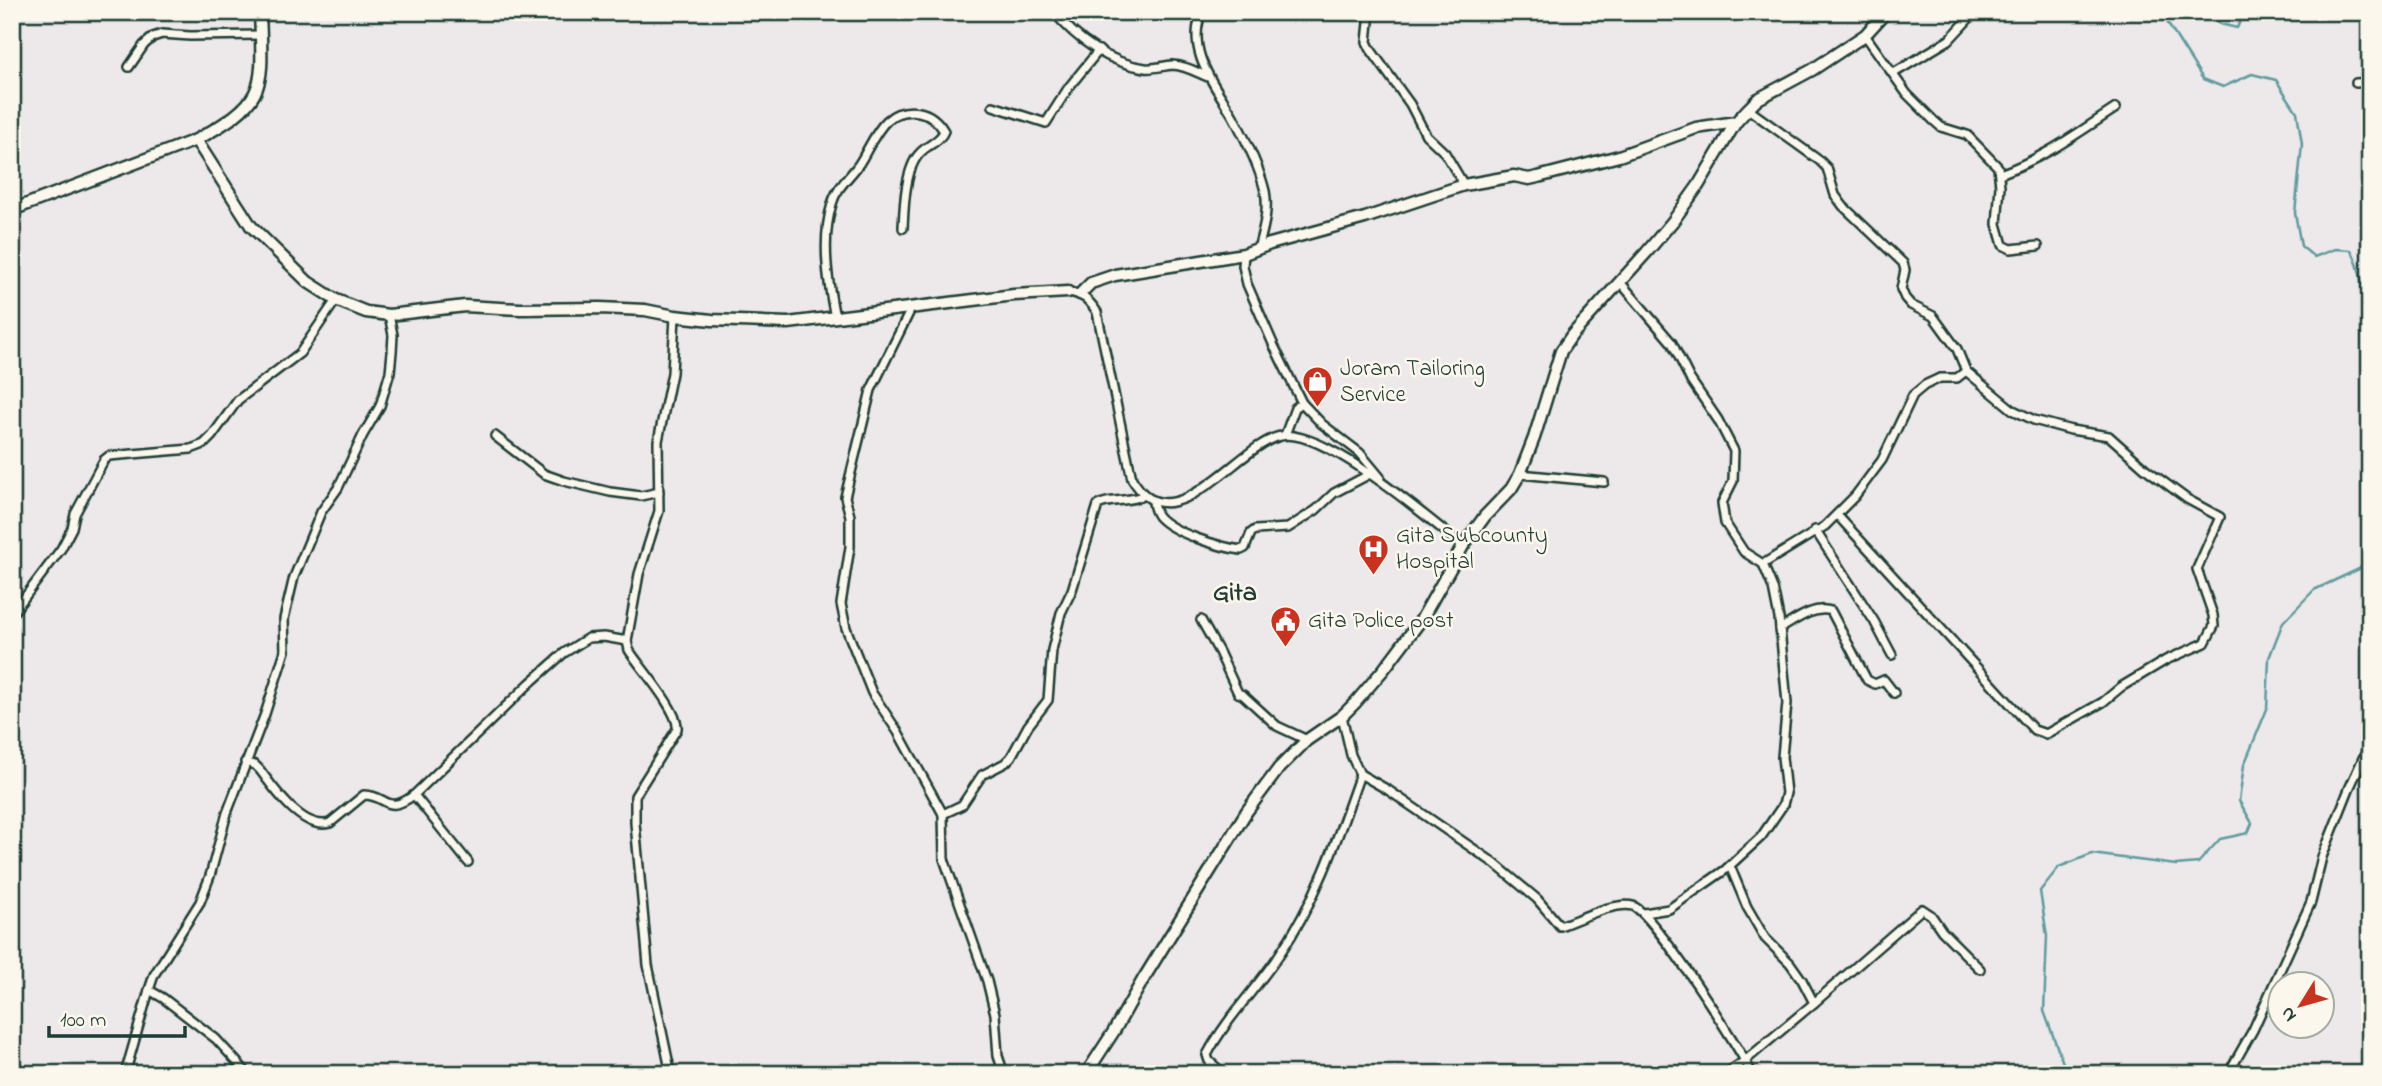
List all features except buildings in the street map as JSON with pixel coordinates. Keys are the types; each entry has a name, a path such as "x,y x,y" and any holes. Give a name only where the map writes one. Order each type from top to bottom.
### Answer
{"street":[{"path":"12,211 196,140 242,111 258,91 261,73 260,15 275,12"},
{"path":"1054,12 1069,31 1109,56 1146,68 1174,65 1208,77"},
{"path":"1202,12 1198,46 1208,77 1240,130 1265,191 1267,217 1258,249"},
{"path":"1370,12 1367,42 1371,50 1410,104 1426,135 1445,153 1464,185"},
{"path":"1086,1074 1247,811 1279,768 1307,740 1342,716 1377,677 1421,620 1463,546 1485,516 1511,489 1520,474 1546,404 1561,351 1572,335 1646,253 1698,186 1736,122 1748,109 1758,99 1812,70 1865,35 1886,12"},
{"path":"1894,73 1949,40 1975,12"},
{"path":"129,67 144,45 162,34 260,35"},
{"path":"1865,35 1908,94 1933,120 1941,127 1967,135 1990,158 2000,174 1997,224 2003,245 2011,249 2038,246"},
{"path":"993,106 1046,122 1069,87 1099,50"},
{"path":"2356,83 2370,82"},
{"path":"2000,174 2029,163 2068,142 2116,108"},
{"path":"1748,109 1827,168 1835,195 1843,206 1903,263 1905,270 1901,289 1905,298 1911,305 1933,316 1957,349 1966,371 2013,410 2034,420 2109,436 2146,470 2187,499 2220,517 2197,569 2213,615 2214,626 2205,643 2166,660 2121,687 2103,702 2046,734 2034,730 1838,516"},
{"path":"835,318 827,256 832,202 879,128 891,117 906,110 926,113 939,123 944,133 921,151 911,169 902,228"},
{"path":"1080,294 1091,283 1115,275 1244,254 1464,185 1514,176 1538,177 1619,156 1696,128 1736,122"},
{"path":"196,140 251,226 308,282 336,300 366,312 389,315 465,306 520,309 600,307 645,310 675,316 788,323 1014,295 1068,292 1080,294 1097,312 1132,479 1145,495 1153,500 1172,501 1194,494 1208,487 1251,451 1272,438 1285,435 1337,453 1384,484 1463,546"},
{"path":"1244,254 1243,266 1247,284 1273,346 1302,403 1322,424 1360,453 1384,484"},
{"path":"1620,282 1672,343 1690,379 1734,451 1733,481 1722,503 1725,523 1744,552 1763,564 1777,604 1787,703 1782,757 1786,793 1783,805 1760,837 1730,866 1669,909 1644,913"},
{"path":"12,614 61,549 72,528 75,514 104,460 109,456 191,449 204,444 238,400 300,353 336,300"},
{"path":"912,307 871,390 845,497 850,516 850,547 841,604 846,628 872,693 898,732 943,814 944,859 987,981 995,1014 998,1056 1004,1074"},
{"path":"125,1074 154,975 200,902 245,762 265,713 285,652 284,619 294,576 321,512 338,488 380,406 390,372 392,352 393,335 389,315"},
{"path":"671,1074 648,965 635,796 678,724 629,650 627,642 639,574 659,511 658,441 672,373 675,316"},
{"path":"1763,564 1838,516 1882,460 1913,395 1940,378 1962,376 1966,371"},
{"path":"1285,435 1295,408 1302,403"},
{"path":"495,436 544,474 564,481 641,496 659,492"},
{"path":"1153,500 1153,509 1173,527 1209,542 1241,550 1245,548 1255,530 1288,528 1316,510 1334,493 1370,474"},
{"path":"1520,474 1604,482"},
{"path":"943,814 962,805 982,775 1011,757 1028,726 1048,700 1052,650 1061,613 1072,590 1098,505 1103,502 1133,500 1145,495"},
{"path":"1815,530 1874,621 1892,655"},
{"path":"1780,629 1820,609 1831,611 1867,680 1875,684 1884,680 1894,693"},
{"path":"1201,620 1238,694 1243,695 1277,726 1307,740"},
{"path":"245,762 255,765 290,807 314,823 330,824 368,794 398,805 414,794 564,653 588,638 604,637 627,642"},
{"path":"1342,716 1351,755 1360,774 1388,790 1494,863 1537,899 1560,926 1616,906 1632,906 1644,913 1686,970 1746,1060 1752,1074"},
{"path":"2228,1074 2253,1030 2311,902 2327,846 2348,789 2370,743"},
{"path":"1224,1074 1206,1055 1241,1003 1280,954 1305,909 1327,867 1360,774"},
{"path":"414,794 468,862"},
{"path":"1730,866 1747,907 1765,937 1790,963 1814,1003"},
{"path":"1725,1074 1746,1060 1922,909 1931,915 1942,931 1980,969"},
{"path":"149,990 216,1039 248,1074"}],"waterway":[{"path":"2168,12 2168,24 2203,79 2223,87 2252,74 2276,80 2297,112 2302,144 2295,213 2301,246 2314,257 2335,249 2351,250 2358,267 2370,323"},
{"path":"2209,12 2220,24 2237,28 2244,12"},
{"path":"2067,1074 2044,1011 2047,936 2040,891 2059,867 2092,854 2176,865 2198,863 2220,839 2248,833 2252,823 2239,801 2244,765 2267,709 2269,658 2283,622 2314,590 2359,569 2370,557"}],"place":[{"name":"Joram Tailoring Service","path":"1317,409"},
{"name":"Gita Subcounty Hospital","path":"1373,576"},
{"name":"Gita Police post","path":"1285,648"}],"district":[{"name":"Gita","path":"1235,594"}]}
